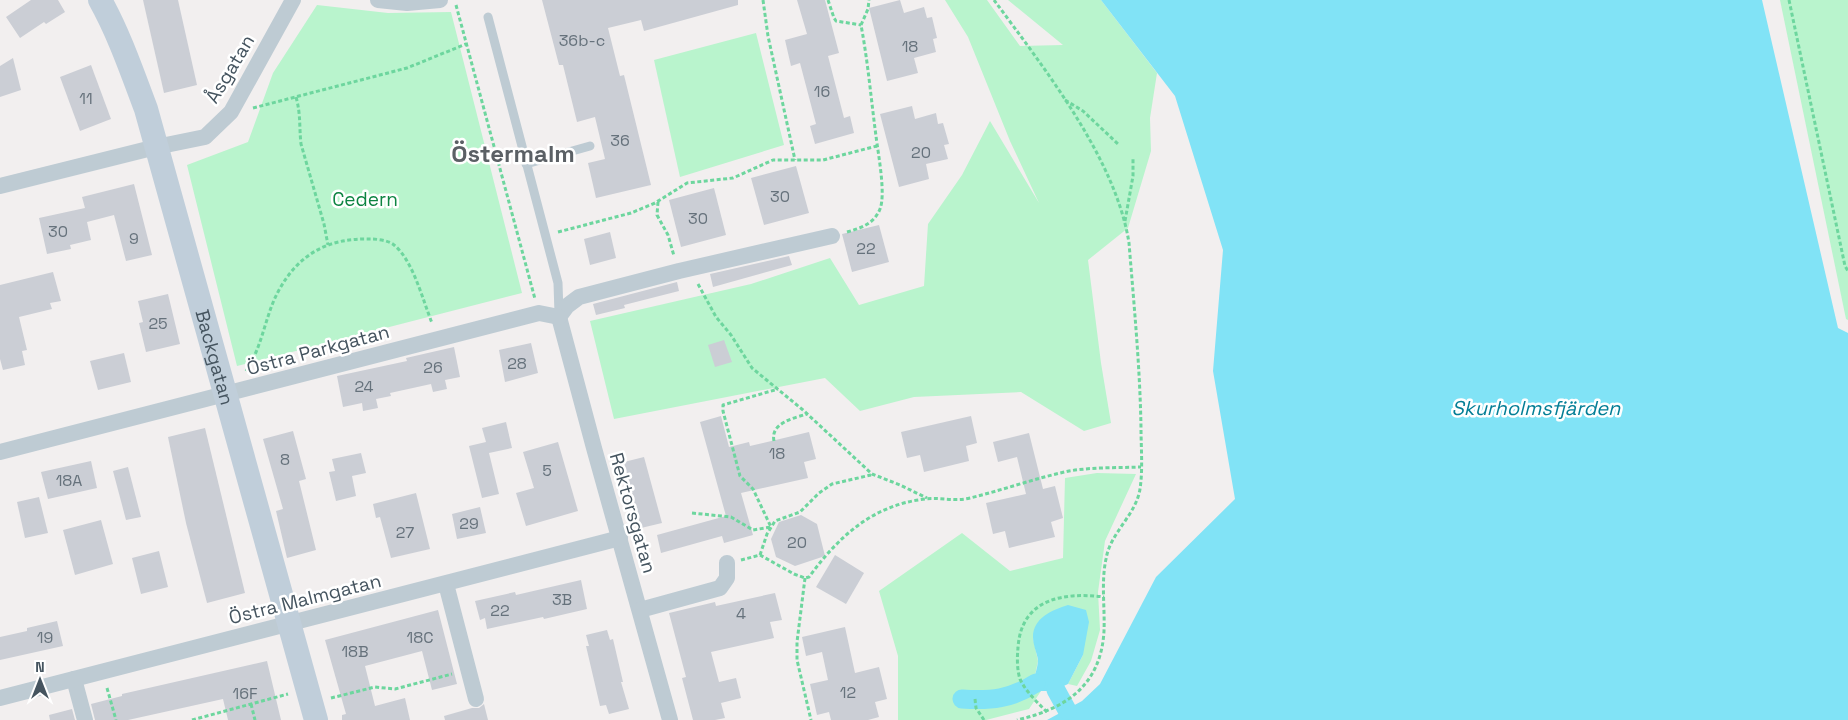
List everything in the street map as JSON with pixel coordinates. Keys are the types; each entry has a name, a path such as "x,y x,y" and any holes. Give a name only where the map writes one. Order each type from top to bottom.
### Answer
{"street":[{"name":"Backgatan","path":"100,0 126,56 146,109 290,623 320,710"},
{"name":"Åsgatan","path":"0,186 156,147 205,137 231,112 293,0"},
{"path":"378,0 407,3 440,0"},
{"path":"559,317 567,306 579,297 684,270 832,236"},
{"name":"Östra Parkgatan","path":"0,452 540,314 559,317"},
{"name":"Rektorsgatan","path":"559,317 670,720"},
{"name":"Östra Malmgatan","path":"0,698 620,538"},
{"path":"640,610 720,588 727,578 727,563"},
{"path":"446,584 476,699"},
{"path":"74,679 85,720"}],"lane":[{"path":"488,17 558,283 559,317"},
{"path":"526,164 590,146"}],"path":[{"path":"455,0 540,314"},
{"path":"763,0 768,36 795,160"},
{"path":"828,0 836,21 861,25"},
{"path":"832,236 866,226 873,220 880,208 882,193 861,25 868,9 869,0"},
{"path":"994,0 1064,99 1102,164 1112,185 1125,222 1129,243 1141,402 1140,490 1136,501 1108,548 1105,562 1104,634 1097,662 1083,686 1066,702 1046,712 1017,720"},
{"path":"1789,0 1845,266 1848,271"},
{"path":"248,110 407,68 466,44"},
{"path":"296,97 301,117 300,133 302,144 328,244"},
{"path":"1064,99 1083,111 1118,144"},
{"path":"545,235 631,213 658,202 687,183 733,178 773,160 823,160 877,146"},
{"path":"1125,222 1134,176 1134,159"},
{"path":"658,202 657,215 684,270 716,317 731,335 752,368 807,414 872,474 928,499"},
{"path":"243,375 250,366 278,291 287,276 309,254 328,244 360,239 380,240 393,244 402,253 411,270 433,326"},
{"path":"771,527 753,489 740,476 723,406 778,389"},
{"path":"774,441 773,436 776,429 785,421 807,414"},
{"path":"727,563 760,555 805,578 809,577 837,543 880,511 905,502 928,499 961,500 1071,471 1141,467"},
{"path":"760,555 771,527 779,519 800,512 832,484 872,474"},
{"path":"692,513 731,517 753,530 771,527"},
{"path":"805,578 797,642 797,660 811,720"},
{"path":"1046,712 1026,689 1019,677 1017,650 1024,623 1043,604 1056,598 1071,595 1104,597"},
{"path":"320,710 374,687 395,689 469,669"},
{"path":"105,682 116,720"},
{"path":"192,720 297,692"},
{"path":"975,700 976,708 984,720"},
{"path":"251,704 255,720"}],"green space":[{"path":"945,0 987,0 1020,46 1063,45 1008,0 1101,0 1157,73 1150,118 1151,151 1128,228 1088,260 1101,363 1111,423 1084,431 1021,392 914,397 860,411 825,378 614,419 590,321 751,284 830,258 859,305 924,286 928,224 962,175 990,121 1039,203 1010,141 968,37"},
{"path":"1780,0 1848,0 1848,320 1846,319"},
{"name":"Cedern","path":"317,5 388,13 451,12 522,293 237,366 187,165 248,142 273,73"},
{"path":"756,33 784,145 680,177 654,60"},
{"path":"1097,473 1136,474 1105,541 1098,592 1100,630 1091,661 1077,686 1068,684 1083,655 1033,638 1038,661 1034,680 1041,691 1029,709 986,720 898,720 898,656 879,591 962,533 1010,571 1063,558 1065,478"}],"water":[{"name":"Skurholmsfjärden","path":"1101,0 1762,0 1838,328 1848,333 1848,720 1047,720 1082,701 1100,684 1156,577 1235,499 1213,371 1223,250 1175,96"},
{"path":"1068,605 1086,610 1089,622 1083,655 1068,684 1053,691 1041,691 1034,680 1038,660 1033,640 1034,630 1044,616"}],"building":[{"path":"31,0 58,0 65,12 46,24 44,22 20,38 6,17"},
{"path":"143,0 178,0 197,85 164,93"},
{"path":"542,0 738,0 738,5 644,31 641,20 608,28 620,76 624,75 651,185 596,198 588,163 605,159 595,117 577,122 563,65 559,65"},
{"path":"797,0 825,0 839,53 828,56 844,118 850,116 854,133 815,144 810,126 816,124 800,63 791,66 785,40 807,34"},
{"path":"900,0 904,13 924,7 927,18 932,17 937,38 933,39 936,52 914,58 918,73 887,81 869,8"},
{"path":"13,58 21,90 0,97 0,66"},
{"path":"91,65 111,119 80,131 60,77"},
{"path":"912,106 915,119 936,113 938,124 943,123 949,144 944,145 948,159 926,164 929,179 899,187 880,114"},
{"path":"796,166 809,213 764,225 751,178"},
{"path":"134,184 152,255 126,261 114,215 87,222 91,240 70,245 71,249 47,254 39,218 85,208 82,197"},
{"path":"714,188 726,235 681,247 669,200"},
{"path":"879,225 889,262 852,272 842,234"},
{"path":"610,232 616,258 590,265 584,239"},
{"path":"789,256 792,265 713,287 710,274"},
{"path":"53,272 61,301 50,303 52,309 19,317 27,350 22,351 25,365 3,370 0,359 0,285"},
{"path":"677,282 679,291 624,305 625,308 596,315 593,304"},
{"path":"168,294 180,344 146,352 139,323 143,322 138,301"},
{"path":"724,340 732,362 715,367 708,345"},
{"path":"531,343 538,373 505,382 499,350"},
{"path":"454,347 460,377 445,380 447,389 433,392 431,384 390,393 391,396 376,399 378,408 363,411 362,403 343,407 337,376 407,361 406,358"},
{"path":"124,353 131,382 98,390 90,361"},
{"path":"721,416 729,447 749,442 750,446 809,432 816,459 804,462 808,478 741,493 753,535 724,543 722,536 661,553 657,535 726,516 700,422"},
{"path":"971,416 977,443 966,446 969,461 924,472 920,455 907,458 901,432"},
{"path":"506,422 512,448 489,453 499,494 482,498 469,446 486,442 482,428"},
{"path":"205,428 245,593 207,603 186,523 168,437"},
{"path":"293,431 306,479 299,481 316,550 287,558 276,511 283,509 263,439"},
{"path":"1029,433 1043,489 1055,486 1063,518 1051,522 1055,537 1009,548 1005,531 993,534 986,503 1026,494 1017,457 998,462 993,442"},
{"path":"558,442 578,511 526,526 516,493 534,488 523,452"},
{"path":"361,453 366,473 352,476 356,496 336,501 329,472 335,471 332,459"},
{"path":"644,457 662,523 641,528 624,462"},
{"path":"91,461 97,488 48,499 41,472"},
{"path":"128,467 141,517 126,520 113,471"},
{"path":"416,493 430,549 391,558 380,517 376,518 373,504"},
{"path":"39,497 48,533 25,538 17,502"},
{"path":"480,507 486,533 457,539 452,514"},
{"path":"801,515 817,524 825,556 795,566 776,557 771,539 779,522"},
{"path":"101,520 113,564 75,575 63,530"},
{"path":"159,551 168,587 141,594 132,558"},
{"path":"835,555 864,573 846,604 816,587"},
{"path":"581,580 587,609 487,629 485,618 480,620 475,601 515,592 516,595"},
{"path":"775,593 782,620 770,622 774,638 711,652 719,682 736,678 741,698 721,703 725,718 693,720 682,678 686,677 669,613 715,602 716,606"},
{"path":"438,610 457,684 432,690 422,651 365,666 375,706 405,698 410,720 342,720 342,715 346,714 325,640"},
{"path":"57,621 63,646 0,660 0,637 27,631 27,628"},
{"path":"845,627 855,673 879,667 887,699 875,702 879,717 868,720 831,720 829,712 817,715 810,684 828,680 822,652 806,656 802,637"},
{"path":"607,630 610,640 613,639 623,682 621,682 629,709 609,714 606,705 600,706 586,646 589,646 586,635"},
{"path":"267,661 281,720 228,720 223,699 128,720 95,720 91,704 122,696 122,694"},
{"path":"484,704 488,720 445,720 444,716 472,708 479,708"},
{"path":"72,709 75,720 50,720 49,715"}],"waterway":[{"path":"962,699 982,700 1000,698 1018,693 1036,683"},
{"path":"1056,690 1067,710"}],"district":[{"name":"Östermalm","path":"513,153"}]}
